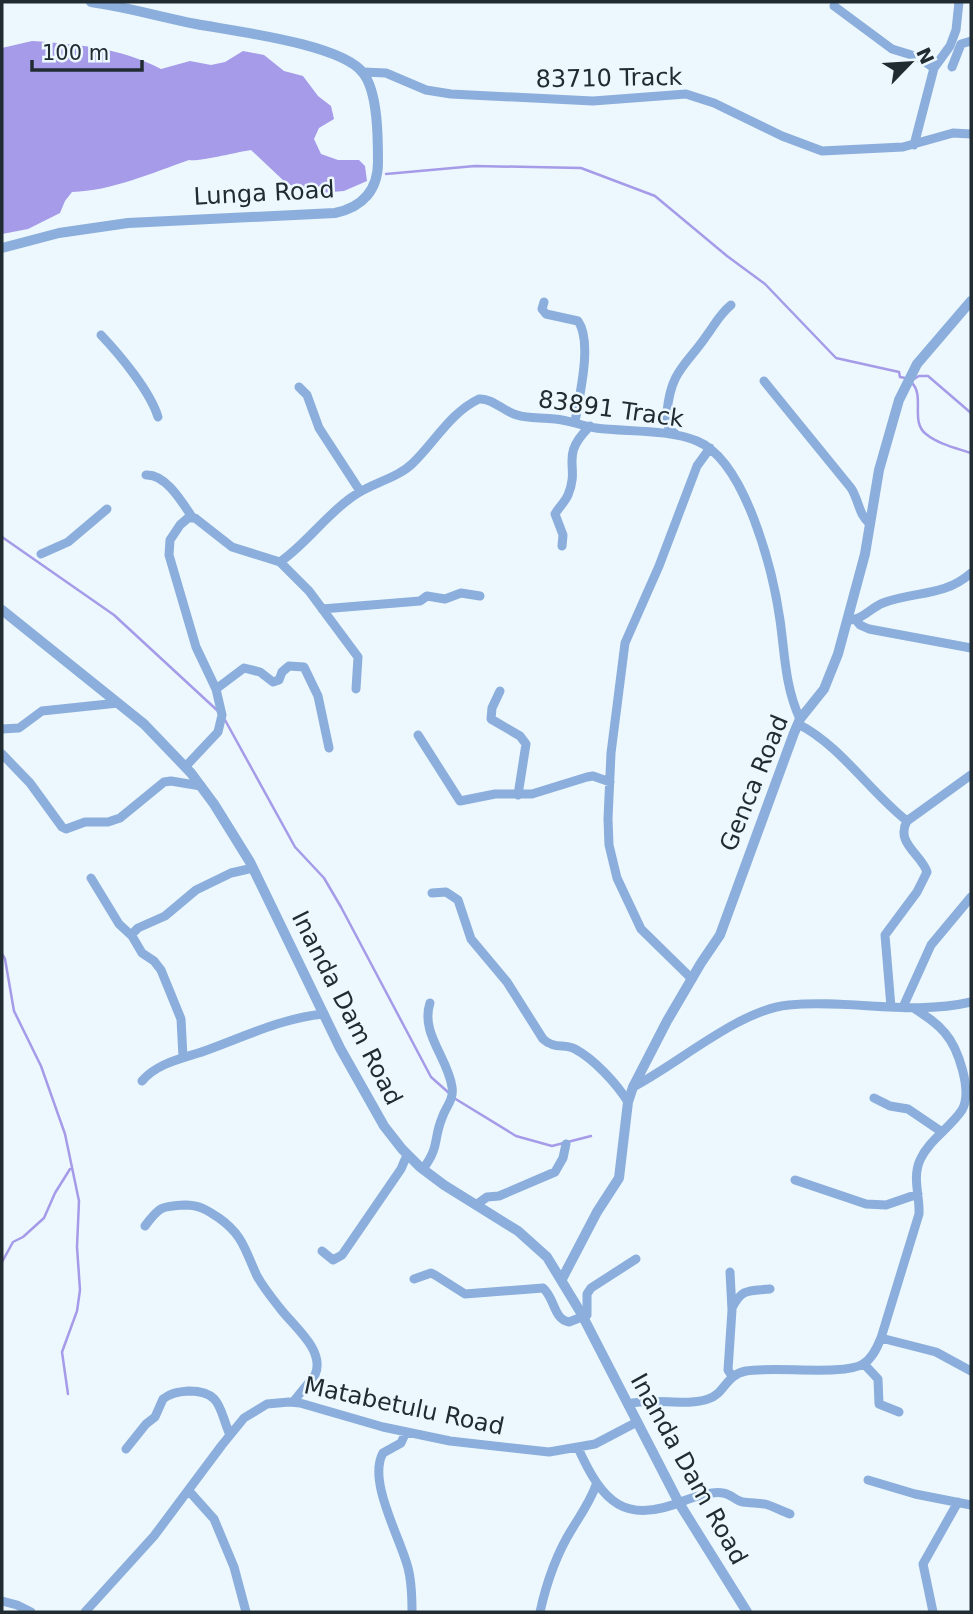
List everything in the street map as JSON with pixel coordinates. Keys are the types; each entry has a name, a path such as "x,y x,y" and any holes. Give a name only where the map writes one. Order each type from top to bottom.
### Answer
{"street":[{"path":"91,2 287,42 346,59 363,72"},
{"path":"914,145 934,68 953,41 959,2"},
{"path":"834,6 892,49 918,57 934,68"},
{"path":"952,67 961,44 971,41"},
{"name":"83710 Track","path":"363,72 386,73 426,90 451,94 593,101 686,94 714,103 782,136 822,151 891,149 953,133 971,134"},
{"name":"Lunga Road","path":"2,248 59,233 128,223 335,213 356,206 372,191 378,171 373,104 363,72"},
{"name":"Genca Road","path":"562,1279 597,1212 620,1178 628,1102 633,1087 692,979 720,935 759,823 799,721 824,689 852,620 879,470 903,391 917,364 971,301"},
{"path":"544,302 544,312 578,321 584,335 575,422"},
{"path":"682,438 667,426 671,386 680,368 707,337 722,312 731,305"},
{"path":"101,335 132,374 158,417"},
{"path":"764,381 851,488 861,515 870,524"},
{"path":"299,387 307,395 319,428 360,491"},
{"name":"83891 Track","path":"280,562 360,491 411,465 442,430 479,399 490,401 519,416 699,442 710,448 724,462 737,482 763,547 778,607 789,690 799,721"},
{"path":"562,546 562,534 555,514 568,497 573,446 590,426"},
{"path":"692,979 641,929 617,878 609,845 610,782 620,664 625,643 659,566 697,466 710,448"},
{"path":"146,475 162,479 192,517 232,547 280,562 309,591 358,657 356,689"},
{"path":"41,554 68,542 107,509"},
{"path":"185,767 220,728 222,715 216,689 196,647 169,555 170,540 176,530 192,517"},
{"path":"852,620 884,603 946,590 971,573"},
{"path":"322,609 419,601 426,596 445,599 461,593 480,596"},
{"name":"Inanda Dam Road","path":"2,610 144,724 201,786 253,868 360,1085 384,1126 423,1169 532,1242 547,1257 584,1319 679,1503 747,1612"},
{"path":"852,620 869,629 971,648"},
{"path":"216,689 244,668 261,672 273,682 279,680 282,672 289,666 304,667 318,696 329,748"},
{"path":"500,691 492,708 491,719 520,736 526,744 518,794"},
{"path":"2,729 19,728 42,711 118,703"},
{"path":"799,721 821,738 884,802 907,821"},
{"path":"418,735 444,772 459,800 495,794 543,791 579,778 593,776 610,782"},
{"path":"2,754 30,783 66,829 81,823 108,822 120,818 164,782 201,786"},
{"path":"891,1007 885,935 917,892 927,872 903,837 904,828 907,821 971,775"},
{"path":"131,935 138,928 165,916 196,890 231,873 253,868"},
{"path":"91,878 119,924 131,935 142,953 154,961 167,985 181,1019 183,1057"},
{"path":"432,893 446,892 458,900 471,939 507,982 543,1039 551,1045 576,1050 616,1083 628,1102"},
{"path":"903,1007 931,945 971,897"},
{"path":"633,1087 702,1043 775,1008 789,1005 931,1009 971,1002"},
{"path":"423,1169 435,1151 442,1117 453,1091 451,1079 427,1021 430,1003"},
{"path":"628,1404 649,1400 708,1399 720,1392 732,1376 747,1371 844,1369 864,1364 872,1356 881,1338 919,1214 916,1182 919,1162 966,1101 960,1063 949,1039 936,1023 915,1009"},
{"path":"142,1081 151,1072 183,1057 198,1054 295,1017 324,1014"},
{"path":"874,1098 890,1106 908,1110 942,1132"},
{"path":"476,1205 487,1197 499,1196 555,1172 563,1158 566,1144"},
{"path":"322,1251 332,1260 342,1255 401,1169 407,1154"},
{"path":"795,1180 866,1204 886,1205 918,1194"},
{"path":"145,1226 159,1209 167,1205 197,1205 207,1209 236,1232 258,1277 286,1317 305,1337 316,1357 315,1375 293,1402"},
{"path":"414,1279 431,1273 465,1294 543,1288 548,1292 562,1320 569,1322 584,1319 589,1313 587,1294 591,1288 636,1259"},
{"path":"730,1272 732,1310 729,1370 732,1376"},
{"path":"732,1310 738,1296 744,1292 770,1289"},
{"path":"881,1338 936,1352 971,1371"},
{"path":"864,1364 878,1379 879,1404 899,1412"},
{"path":"126,1449 155,1417 163,1399 180,1391 207,1393 215,1397 230,1435"},
{"name":"Matabetulu Road","path":"85,1612 154,1536 244,1418 267,1404 293,1402 405,1432 450,1441 549,1452 595,1444 637,1422"},
{"path":"405,1432 401,1443 383,1453 379,1468 388,1513 408,1567 412,1612"},
{"path":"578,1448 596,1485 617,1504 628,1509 652,1511 696,1496 722,1492 740,1502 763,1504 790,1514"},
{"path":"868,1480 915,1494 971,1505"},
{"path":"540,1612 566,1540 590,1501 596,1485"},
{"path":"189,1491 214,1519 234,1567 246,1612"},
{"path":"933,1612 923,1564 958,1502"},
{"path":"2,1601 31,1612"}],"shaded area":[{"path":"32,41 115,52 161,69 190,61 211,65 225,62 243,51 264,55 284,71 303,76 318,96 331,106 334,119 319,128 314,139 321,154 338,160 359,160 365,166 367,181 344,191 308,194 285,182 251,150 189,160 116,185 72,192 60,213 28,229 2,234 2,48"}],"waterway":[{"path":"386,174 475,166 581,168 655,196 765,284 836,358 899,372 900,377 905,378"},
{"path":"914,379 928,376 971,413"},
{"path":"912,383 916,388 921,429 936,440 971,453"},
{"path":"2,537 114,615 219,712"},
{"path":"225,720 295,847 324,878 341,907 431,1077 449,1093"},
{"path":"2,954 14,1011 41,1066 65,1134 79,1201 77,1247 80,1290 77,1311 62,1352 68,1394"},
{"path":"454,1098 516,1136 552,1146 591,1136"},
{"path":"2,1262 13,1242 23,1237 44,1218 70,1169"}]}
